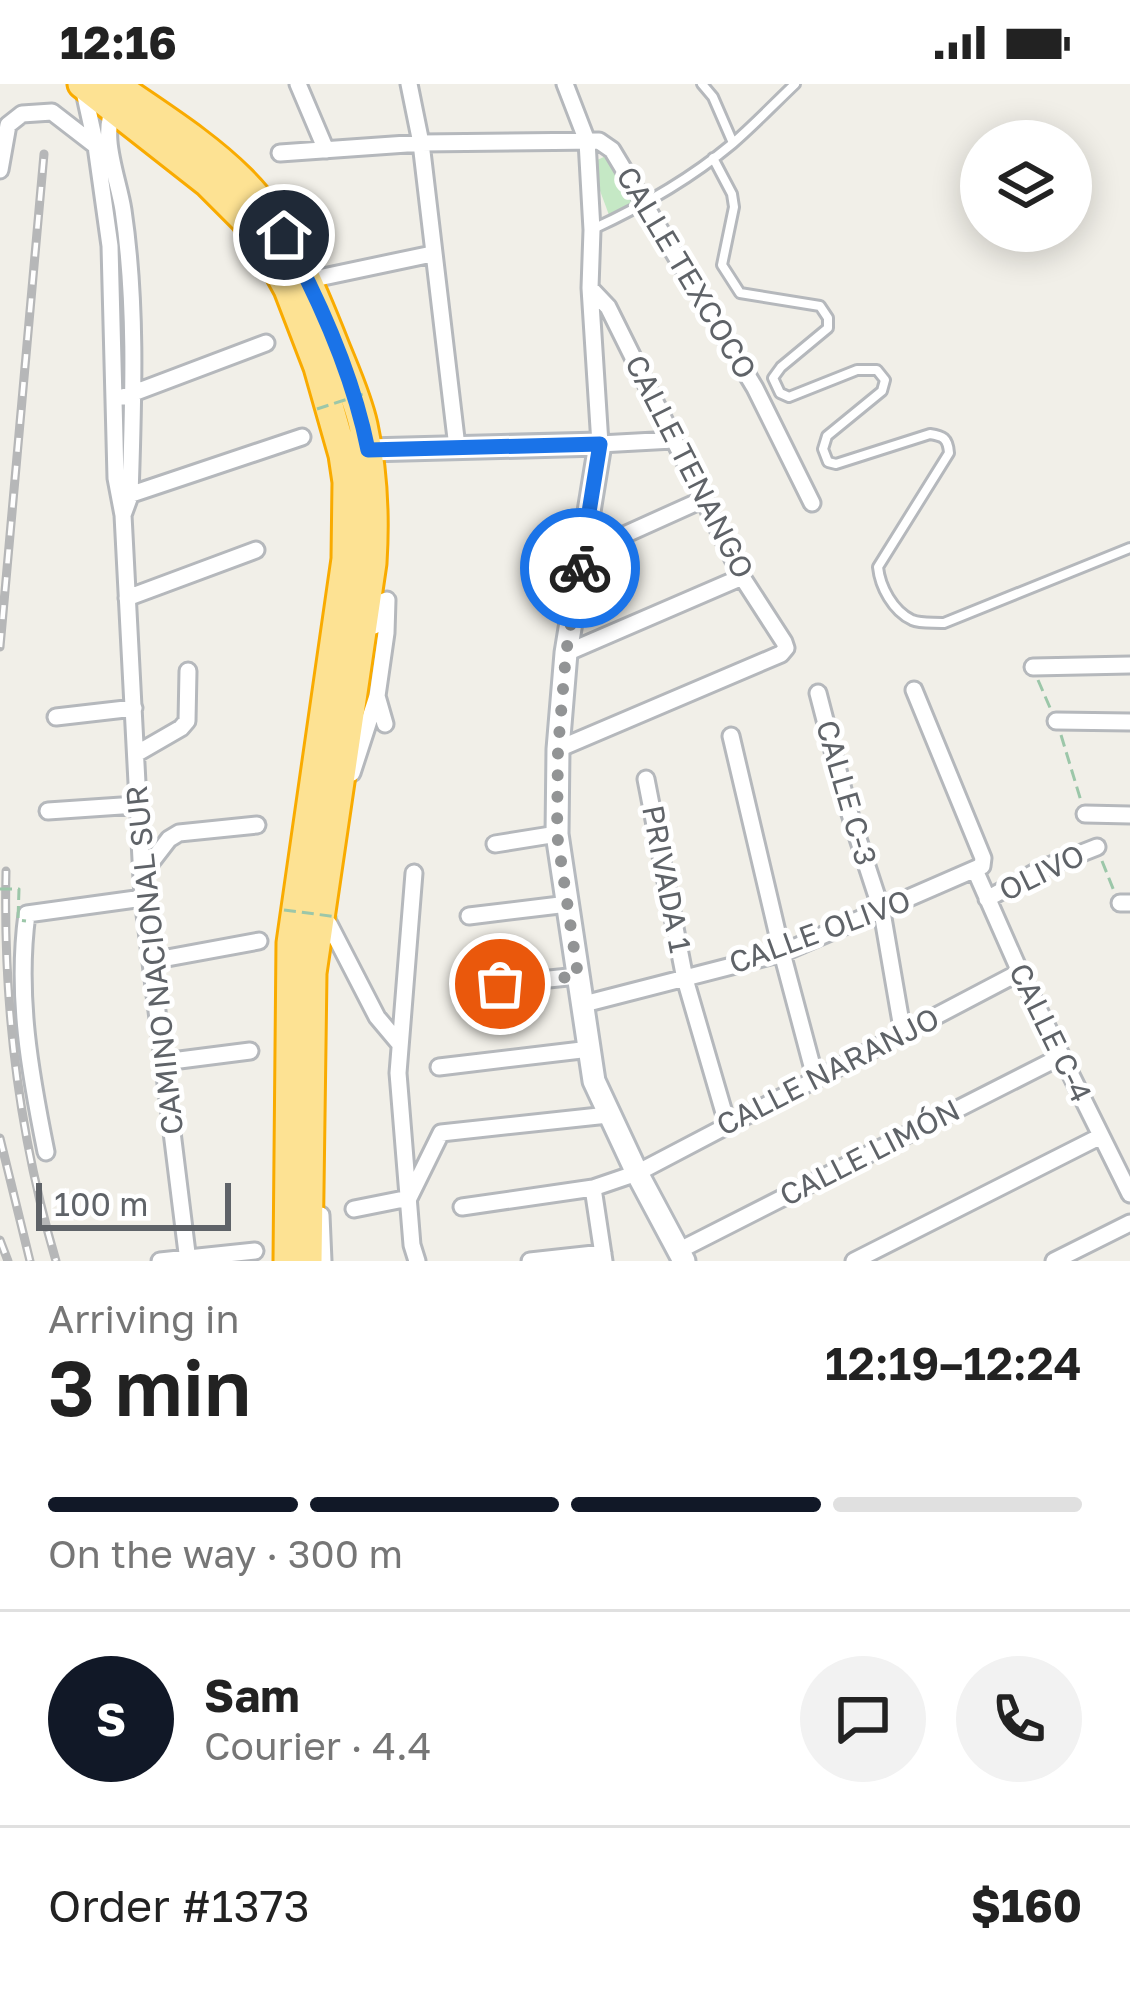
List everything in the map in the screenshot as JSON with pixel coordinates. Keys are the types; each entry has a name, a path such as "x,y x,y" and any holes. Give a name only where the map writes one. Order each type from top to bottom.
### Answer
{"highway":[{"path":"83,84 117,94 194,141 241,180 284,235 309,280 362,419 368,450 361,510 346,559 291,943 288,1261"},
{"path":"117,94 227,200 266,250 288,290 330,405 372,563 312,973 308,1261"}],"street":[{"name":"CAMINO NACIONAL SUR","path":"83,84 110,246 122,398 123,515 143,898 187,1259"},
{"path":"298,84 326,150"},
{"path":"409,84 421,143 458,447"},
{"path":"566,84 587,141 600,444 566,653 557,834 594,1081 681,1256"},
{"name":"CAMINO NACIONAL SUR","path":"117,94 107,124 128,237 131,290 122,398"},
{"path":"0,170 8,125 22,114 52,112 96,146"},
{"name":"CALLE TEXCOCO","path":"280,153 421,143 599,141 612,150 755,388 812,503"},
{"path":"309,280 432,254"},
{"name":"CALLE TENANGO","path":"558,749 782,654 786,648 742,577 608,307 590,288"},
{"path":"122,398 266,344"},
{"path":"124,496 302,437"},
{"path":"368,450 673,440"},
{"path":"583,554 704,499"},
{"path":"127,598 256,550"},
{"path":"566,653 742,577"},
{"path":"323,1261 322,980 348,786 377,696 387,600 382,600 375,624 359,648"},
{"path":"1033,667 1130,664"},
{"path":"136,754 187,722 188,671"},
{"name":"CALLE C-4","path":"914,690 983,858 978,868 987,899 1130,1194"},
{"name":"CALLE C-3","path":"818,694 882,912 903,1034"},
{"path":"377,696 385,724"},
{"path":"56,716 134,708"},
{"path":"1056,721 1130,722"},
{"path":"731,736 815,1077"},
{"name":"PRIVADA 1","path":"646,779 686,979 727,1123"},
{"path":"49,811 136,805"},
{"path":"1085,814 1130,815"},
{"path":"142,874 179,833 256,824"},
{"path":"495,844 557,834"},
{"name":"OLIVO","path":"987,899 1041,869 1097,847"},
{"name":"CALLE OLIVO","path":"584,1004 782,953 978,868"},
{"path":"414,873 398,1072 417,1261"},
{"path":"46,1152 25,1027 22,974 27,914 143,898"},
{"path":"469,916 568,904"},
{"path":"333,921 376,1017 398,1042"},
{"path":"151,961 260,941"},
{"name":"CALLE NARANJO","path":"462,1207 592,1188 637,1173 1020,972"},
{"path":"462,988 578,976"},
{"path":"439,1066 590,1049"},
{"path":"164,1062 250,1051"},
{"name":"CALLE LIMÓN","path":"681,1256 1062,1056"},
{"path":"409,1198 442,1133 608,1114"},
{"path":"854,1261 1101,1136"},
{"path":"530,1261 603,1257 592,1188"},
{"path":"354,1208 409,1198"},
{"path":"1054,1261 1130,1223"},
{"path":"160,1261 255,1251"}],"lane":[{"path":"702,84 733,143"},
{"path":"592,230 645,205 713,158 795,84"},
{"path":"713,158 734,207 722,266 732,283 740,293 820,306 828,318 828,328 773,378 780,393 789,397 857,370 877,370 885,380 882,391 827,436 823,448 828,462 836,464 929,434 948,442 950,453 878,567 880,582 898,610 916,622 944,623 1130,548"}],"path":[{"path":"317,409 363,394"},
{"path":"1033,667 1056,721 1085,814"},
{"path":"1097,847 1125,903"},
{"path":"0,889 19,890 18,920 26,921"},
{"path":"284,910 333,921"}],"green space":[{"path":"608,155 635,202 609,215 595,161"}],"railway":[{"path":"0,647 44,154"},
{"path":"6,871 7,970 16,1068 32,1164 56,1261"},
{"path":"0,1138 30,1261"},
{"path":"0,1240 8,1261"}],"way so far":[{"path":"500,984 578,976 557,834 566,653 580,568"}],"route":[{"path":"284,235 309,280 339,356 368,450 600,444 580,568"}]}
